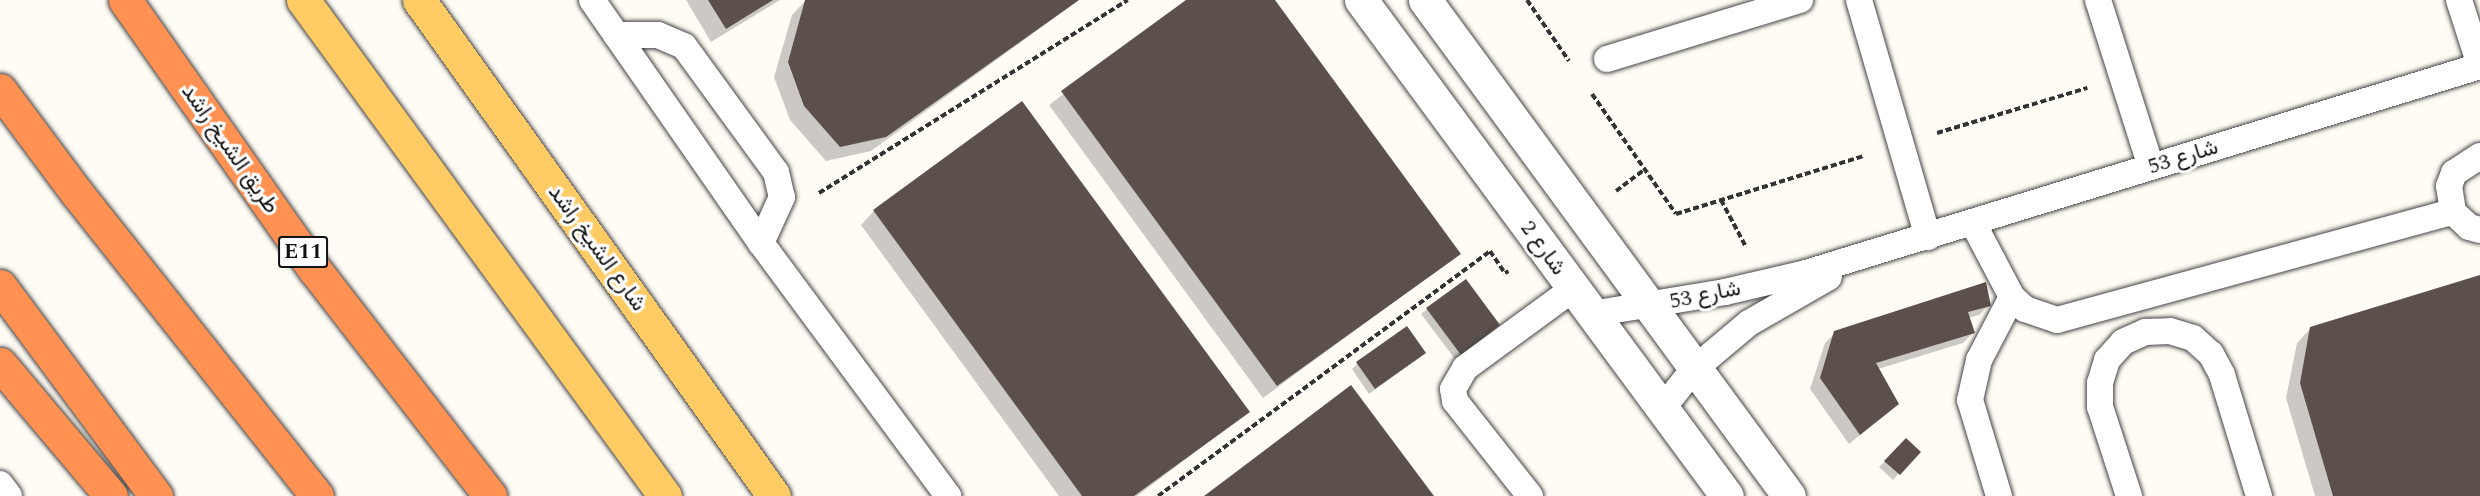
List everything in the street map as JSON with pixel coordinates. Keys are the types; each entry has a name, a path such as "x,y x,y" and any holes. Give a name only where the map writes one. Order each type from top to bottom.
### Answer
{"highway":[{"name":"طريق الشيخ راشد","path":"126,0 315,270 490,496"},
{"path":"0,90 76,192 317,496"},
{"path":"0,270 6,294 156,496"},
{"path":"0,364 111,496"}],"main road":[{"path":"303,0 665,496"},
{"name":"شارع الشيخ راشد","path":"419,0 774,496"}],"street":[{"name":"شارع 2","path":"1361,0 1727,496"},
{"path":"1425,0 1646,307 1789,496"}],"lane":[{"path":"592,0 761,243 948,496"},
{"path":"1607,59 1800,0"},
{"path":"1858,0 1928,237"},
{"path":"2098,0 2151,167"},
{"path":"2459,0 2480,65"},
{"path":"616,35 658,35 684,46 776,172 782,197 780,210 761,243"},
{"name":"شارع 53","path":"1582,301 1646,307 1765,283 1887,250 2480,65"},
{"path":"2480,156 2454,173 2449,186 2453,212 2469,227 2480,230"},
{"path":"1973,223 2012,297 2041,317 2073,318 2453,212"},
{"name":"شارع 53","path":"1662,409 1693,370 1749,323 1816,284 1887,250"},
{"path":"1999,496 1970,400 1979,360 2012,297"},
{"path":"1530,496 1455,401 1453,389 1465,368 1582,301"},
{"path":"2129,496 2100,407 2100,383 2107,360 2123,342 2145,332 2170,331 2193,338 2211,354 2222,375 2259,496"},
{"path":"0,484 9,496"}],"path":[{"path":"780,210 825,190 867,166 1128,0"},
{"path":"1527,0 1572,66"},
{"path":"1586,85 1676,214 2123,77"},
{"path":"1581,217 1644,170"},
{"path":"1158,496 1490,251 1505,273 1542,246"}],"building":[{"path":"708,0 773,0 726,29"},
{"path":"805,0 1079,0 886,137 840,147 804,106 788,62"},
{"path":"1186,0 1275,0 1461,254 1277,386 1061,91"},
{"path":"1022,101 1250,412 1134,496 1082,496 873,210"},
{"path":"2480,275 2480,496 2333,496 2300,383 2310,327"},
{"path":"1466,279 1500,325 1461,355 1426,308"},
{"path":"1986,282 1991,306 1968,312 1975,333 1876,363 1899,404 1860,435 1820,378 1834,331"},
{"path":"1407,326 1426,353 1375,389 1356,362"},
{"path":"1351,385 1434,496 1204,496 1224,481"},
{"path":"1906,438 1921,452 1900,475 1884,461"}]}
